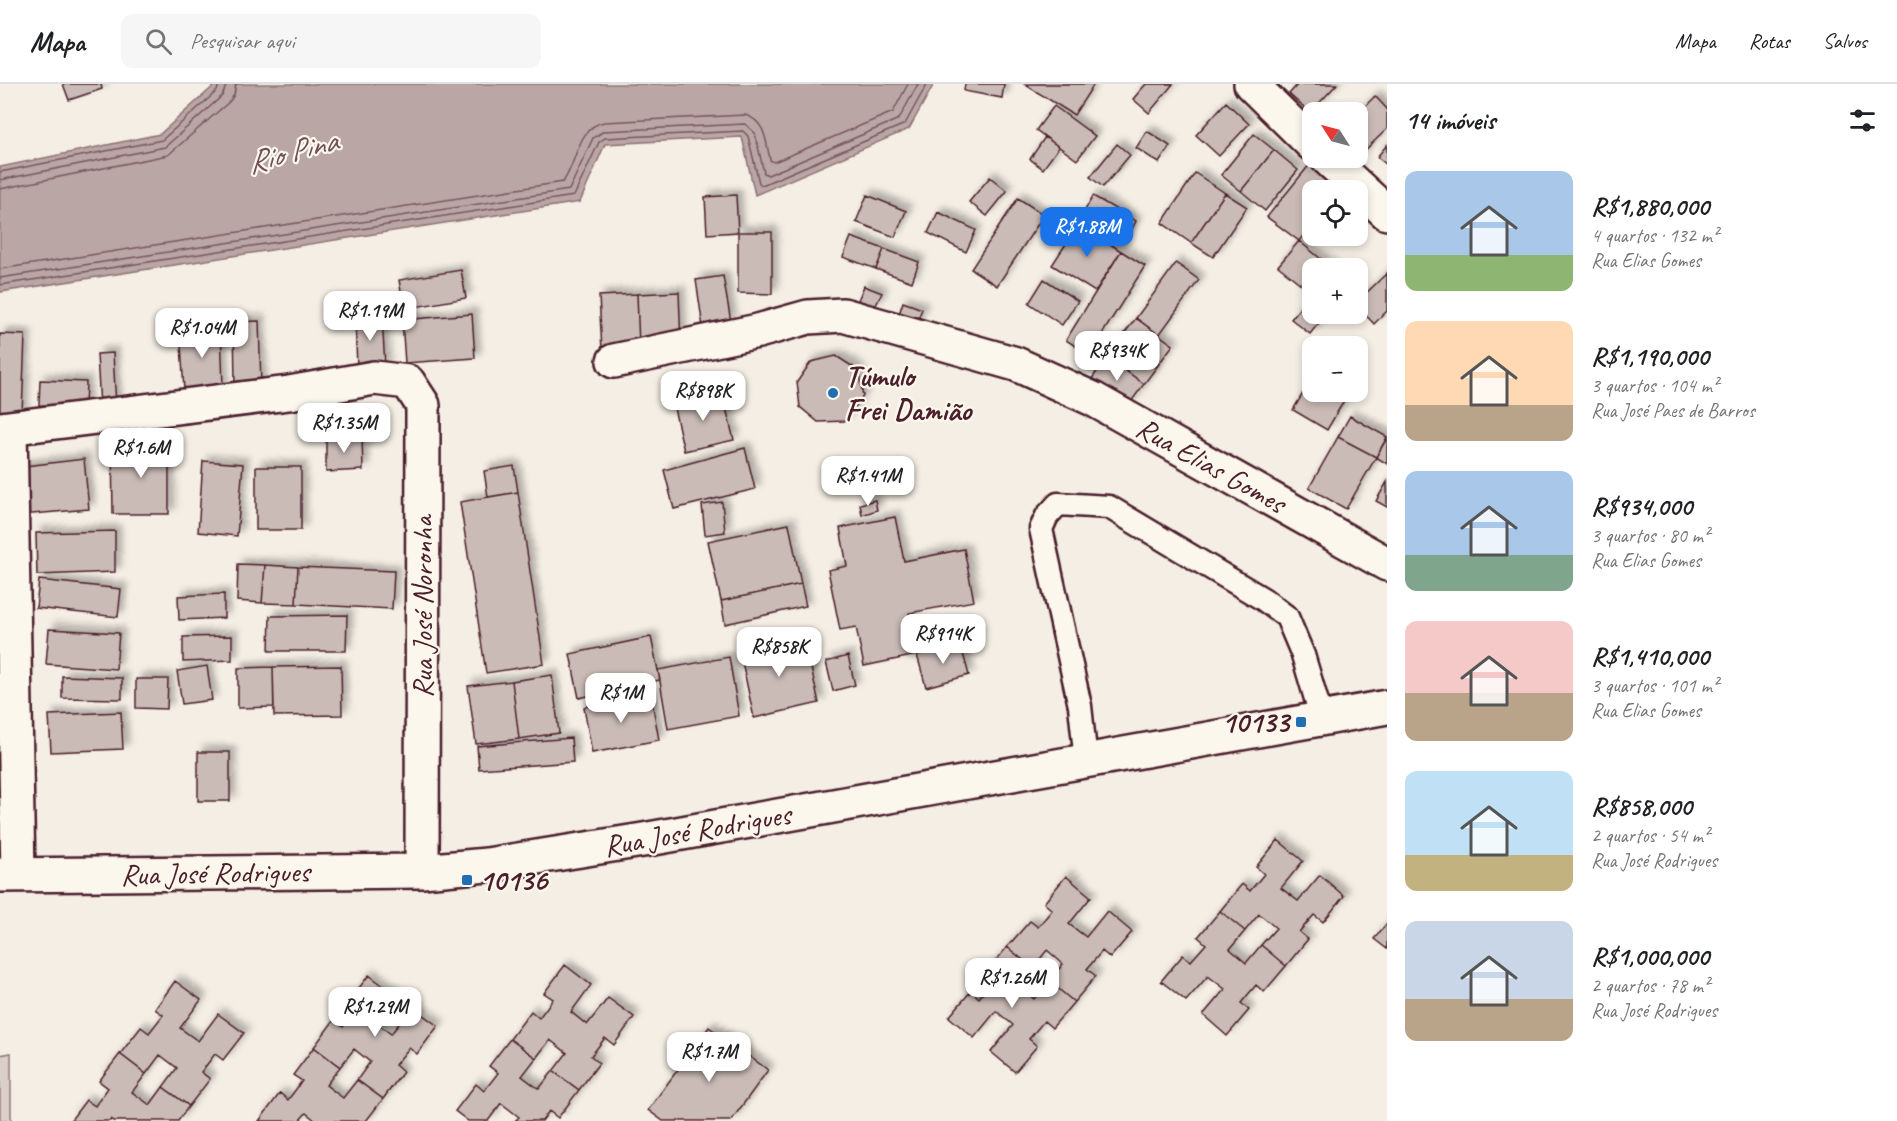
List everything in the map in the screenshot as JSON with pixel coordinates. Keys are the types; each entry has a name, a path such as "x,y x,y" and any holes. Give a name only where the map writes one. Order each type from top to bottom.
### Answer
{"street":[{"path":"1251,84 1302,134"},
{"path":"1338,168 1387,213"},
{"name":"Rua Elias Gomes","path":"614,361 758,331 808,317 843,315 1016,364 1093,399 1387,564"},
{"name":"Rua José Noronha","path":"5,428 289,393 374,378 408,382 423,405 422,871"},
{"path":"5,428 9,875"},
{"name":"Rua José Rodrigues","path":"9,875 422,871 487,865 643,840 1387,707"}],"lane":[{"path":"1086,761 1080,706 1041,529 1047,516 1058,504 1109,507 1263,599 1287,617 1303,655 1322,719"}],"shaded area":[{"path":"11,1053 11,1121 0,1121 0,1055"}],"water":[{"name":"Rio Pina","path":"216,84 934,84 909,129 755,195 742,137 605,144 580,202 0,292 0,167 160,134"}],"building":[{"path":"63,84 101,84 102,89 69,100"},
{"path":"965,84 1004,84 1002,98 964,91"},
{"path":"1024,84 1094,84 1074,115"},
{"path":"1146,84 1173,84 1149,113 1133,99"},
{"path":"1298,84 1337,84 1320,102 1302,102 1302,106 1289,94"},
{"path":"1375,96 1387,109 1387,129 1368,147 1368,103"},
{"path":"1226,102 1249,124 1219,156 1196,135"},
{"path":"1054,106 1095,136 1077,160 1036,130"},
{"path":"1147,131 1170,146 1159,163 1136,148"},
{"path":"1254,134 1274,150 1241,191 1221,175"},
{"path":"1045,137 1059,147 1043,169 1030,159"},
{"path":"1117,144 1130,155 1103,187 1090,177"},
{"path":"1387,145 1387,165 1377,157"},
{"path":"1274,150 1298,170 1265,211 1241,191"},
{"path":"1307,168 1322,168 1332,180 1302,180 1302,237 1299,241 1267,217"},
{"path":"1195,173 1225,193 1191,243 1162,223"},
{"path":"990,177 1007,191 987,216 969,202"},
{"path":"1225,193 1247,207 1213,257 1191,243"},
{"path":"736,195 738,232 707,234 705,197"},
{"path":"867,195 906,211 895,237 856,222"},
{"path":"1093,196 1136,221 1128,237 1084,212"},
{"path":"1018,198 1044,215 997,286 971,269"},
{"path":"938,212 976,230 966,252 928,233"},
{"path":"1079,224 1121,251 1095,292 1052,265"},
{"path":"738,232 772,232 772,294 738,293"},
{"path":"851,237 884,249 876,269 843,257"},
{"path":"1299,241 1302,246 1320,258 1302,258 1302,285 1278,266"},
{"path":"884,249 919,262 912,282 876,269"},
{"path":"1121,251 1145,266 1089,355 1066,340"},
{"path":"1176,263 1199,280 1159,335 1136,318"},
{"path":"461,270 466,298 404,309 399,280"},
{"path":"1387,273 1387,311 1374,324 1368,318 1368,291"},
{"path":"723,276 731,322 703,327 696,280"},
{"path":"1044,279 1078,301 1062,325 1029,303"},
{"path":"864,286 882,293 875,307 858,300"},
{"path":"679,292 681,346 639,347 637,294"},
{"path":"637,294 639,347 602,350 599,296"},
{"path":"903,302 922,309 914,329 896,323"},
{"path":"1302,305 1302,324 1318,324 1310,334 1291,319"},
{"path":"472,314 475,358 405,363 402,320"},
{"path":"382,317 385,366 357,367 355,318"},
{"path":"1136,318 1173,345 1144,384 1107,357"},
{"path":"259,321 261,385 235,385 234,322"},
{"path":"221,328 223,388 184,390 180,330"},
{"path":"0,334 25,335 22,414 0,413"},
{"path":"113,353 116,407 100,408 97,354"},
{"path":"836,356 858,370 863,396 845,421 818,422 800,407 797,382 811,362"},
{"path":"1107,357 1144,384 1128,406 1091,380"},
{"path":"40,380 86,382 85,407 39,405"},
{"path":"722,392 734,440 684,451 673,404"},
{"path":"1302,395 1302,402 1343,402 1327,430 1293,410"},
{"path":"1350,416 1387,437 1376,457 1338,437"},
{"path":"362,437 363,470 326,472 326,438"},
{"path":"1338,437 1376,457 1346,509 1309,488"},
{"path":"1387,438 1387,464 1376,457"},
{"path":"169,444 169,514 113,514 112,445"},
{"path":"745,448 755,489 674,509 664,470"},
{"path":"84,459 89,509 21,515 17,467"},
{"path":"203,461 243,464 237,536 198,532"},
{"path":"514,466 518,492 488,497 484,471"},
{"path":"256,467 301,467 301,530 256,530"},
{"path":"1387,482 1387,507 1376,501"},
{"path":"518,492 544,664 486,673 460,502"},
{"path":"875,500 877,510 862,515 860,504"},
{"path":"722,502 725,532 705,535 702,505"},
{"path":"895,517 904,561 964,549 974,601 909,613 917,655 864,666 856,627 840,630 828,570 847,566 840,528"},
{"path":"789,524 801,584 721,601 708,541"},
{"path":"115,531 115,572 37,575 36,533"},
{"path":"238,564 265,565 262,603 237,601"},
{"path":"265,565 298,567 296,604 262,603"},
{"path":"298,567 394,571 392,609 296,604"},
{"path":"39,580 121,589 118,617 36,608"},
{"path":"801,584 806,606 725,624 721,601"},
{"path":"224,594 224,618 179,620 178,596"},
{"path":"347,615 346,651 269,651 270,616"},
{"path":"49,629 119,633 116,669 46,664"},
{"path":"232,636 232,660 183,662 183,637"},
{"path":"651,637 660,680 579,698 570,654"},
{"path":"804,637 819,703 754,718 740,652"},
{"path":"960,643 969,675 926,687 917,655"},
{"path":"848,656 855,685 833,691 826,662"},
{"path":"729,657 739,716 668,729 658,670"},
{"path":"207,666 212,700 182,704 177,671"},
{"path":"341,666 342,715 274,716 273,667"},
{"path":"273,667 274,707 238,708 238,668"},
{"path":"552,675 559,733 519,739 512,681"},
{"path":"62,676 122,678 122,699 62,698"},
{"path":"136,679 168,679 167,709 136,708"},
{"path":"512,681 519,739 476,744 468,686"},
{"path":"651,696 659,740 592,753 584,707"},
{"path":"121,712 123,749 51,752 49,715"},
{"path":"571,738 573,762 479,769 477,746"},
{"path":"198,752 230,752 230,801 198,801"},
{"path":"1278,840 1303,861 1281,888 1298,901 1320,875 1344,896 1323,922 1314,915 1299,932 1308,939 1286,966 1261,945 1276,928 1259,914 1245,931 1220,911 1242,884 1250,891 1264,874 1256,867"},
{"path":"1066,876 1091,897 1069,924 1086,937 1107,911 1132,932 1110,958 1102,951 1087,969 1096,976 1074,1002 1049,981 1063,964 1047,950 1033,968 1007,947 1030,921 1038,927 1052,910 1044,903"},
{"path":"1220,911 1245,931 1230,949 1246,963 1261,945 1286,966 1264,992 1256,985 1241,1003 1249,1010 1227,1036 1203,1015 1225,989 1208,976 1186,1001 1161,981 1183,955 1191,961 1206,944 1198,937"},
{"path":"1387,923 1387,949 1374,939"},
{"path":"1007,947 1033,968 1018,985 1034,999 1049,981 1074,1002 1052,1028 1044,1021 1029,1039 1037,1046 1015,1072 991,1052 1013,1025 996,1011 974,1038 949,1017 971,991 979,998 994,980 986,973"},
{"path":"565,965 591,985 571,1012 587,1025 608,998 634,1017 614,1045 605,1038 591,1056 599,1063 579,1090 553,1071 567,1053 550,1040 536,1058 510,1039 531,1011 539,1018 553,999 544,993"},
{"path":"369,975 394,994 374,1021 391,1034 412,1007 438,1026 417,1054 409,1048 395,1065 403,1072 383,1099 357,1080 370,1062 354,1049 340,1067 314,1047 334,1020 343,1027 357,1008 348,1002"},
{"path":"175,981 201,1000 180,1028 198,1041 218,1014 244,1033 223,1060 215,1054 201,1072 210,1079 189,1106 163,1087 177,1068 160,1055 146,1074 120,1054 141,1027 149,1033 163,1015 155,1009"},
{"path":"709,1027 768,1070 731,1121 663,1121 648,1110"},
{"path":"510,1039 536,1058 522,1076 539,1089 553,1071 579,1090 558,1118 549,1111 542,1121 515,1121 519,1117 501,1103 488,1121 468,1121 455,1111 476,1084 484,1091 498,1073 489,1066"},
{"path":"314,1047 340,1067 326,1085 343,1098 357,1080 383,1099 366,1121 316,1121 306,1113 299,1121 259,1121 280,1093 288,1100 302,1081 293,1075"},
{"path":"120,1054 146,1074 132,1092 150,1105 163,1087 189,1106 178,1121 114,1121 111,1119 110,1121 70,1121 86,1100 95,1106 108,1088 99,1081"}],"place":[{"name":"Túmulo Frei Damião","path":"833,393"},
{"name":"10133","path":"1301,722"},
{"name":"10136","path":"467,880"}]}
